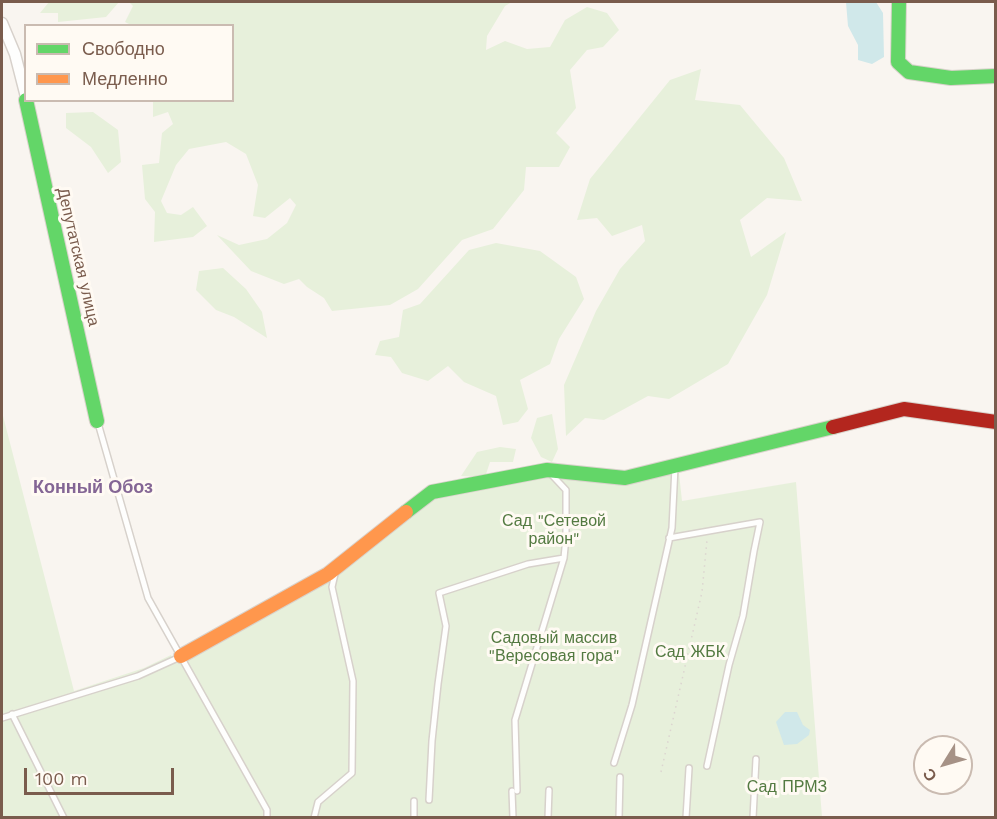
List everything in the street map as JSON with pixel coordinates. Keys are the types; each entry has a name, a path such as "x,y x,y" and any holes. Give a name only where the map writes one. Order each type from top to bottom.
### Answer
{"street":[{"path":"898,2 898,62 909,72 951,78 996,76"},
{"name":"Депутатская улица","path":"2,23 15,54 24,91"},
{"name":"Депутатская улица","path":"27,102 97,421"},
{"path":"181,656 328,574 432,492 547,470 625,478 904,409 996,422"}],"lane":[{"path":"97,421 148,598 267,810 267,818"},
{"path":"615,764 632,705 672,528 675,465"},
{"path":"513,818 515,720 564,558 566,490 547,470"},
{"path":"669,538 760,522 743,616 729,664 707,766"},
{"path":"429,800 432,741 446,626 439,593 528,564 564,558"},
{"path":"314,818 318,802 352,772 353,681 332,587 338,566"},
{"path":"2,718 138,676 181,656"},
{"path":"12,714 64,818"},
{"path":"753,818 756,759"},
{"path":"686,818 689,768"},
{"path":"619,818 620,777"},
{"path":"548,818 549,790"},
{"path":"414,801 414,818"}],"path":[{"path":"661,772 702,592 708,531"}],"green space":[{"path":"49,2 119,2 106,17 58,22 58,13 40,13"},
{"path":"129,2 512,2 505,6 487,36 486,50 505,41 527,49 550,47 565,20 587,7 607,13 619,30 603,47 587,50 570,70 576,108 556,133 570,147 559,167 526,167 524,190 493,229 462,240 418,289 390,305 332,311 324,298 299,279 284,284 251,271 217,235 239,245 267,239 287,223 296,205 290,198 265,218 253,216 258,185 246,154 226,142 189,149 176,165 161,201 167,213 181,215 193,207 207,226 193,237 154,242 155,212 145,199 142,165 159,163 162,133 173,124 168,112 153,117 153,102 234,102 234,24 129,24 125,22 133,6"},
{"path":"701,69 695,100 740,105 784,158 802,201 767,198 740,220 751,257 786,232 767,295 728,364 669,399 648,396 604,420 585,418 566,436 564,385 596,311 620,269 645,241 642,225 612,236 597,218 577,220 590,179 670,80"},
{"path":"93,112 118,130 121,162 108,173 91,147 66,128 66,113"},
{"path":"496,243 540,251 576,277 584,299 559,339 550,364 520,380 528,409 518,422 503,425 496,396 464,382 448,366 428,381 402,373 391,357 375,355 380,341 399,337 403,310 420,304 469,250"},
{"path":"223,268 246,289 262,312 267,338 234,317 216,310 196,290 199,271"},
{"name":"Садовый массив \"Вересовая гора\"","path":"2,412 74,691 144,668 171,655 172,658 213,645 437,496 546,475 622,484 679,473 682,501 796,482 822,817 2,817"},
{"path":"552,414 558,449 552,462 541,457 531,438 537,418"},
{"path":"500,447 516,449 513,462 490,462 485,477 461,476 477,452"}],"water":[{"path":"846,2 876,2 883,13 884,57 872,64 858,60 858,45 848,26"},
{"path":"785,712 797,712 803,725 810,730 809,735 797,744 784,745 776,722"}],"traffic: fast":[{"path":"899,2 898,62 909,72 951,78 996,76"},
{"path":"26,102 97,421"},
{"path":"406,512 432,492 547,470 625,478 833,427"}],"traffic: slow":[{"path":"181,656 328,574 406,512"}],"traffic: jam":[{"path":"833,427 904,409 996,422"}],"district":[{"name":"Конный Обоз","path":"93,488"}],"park label":[{"name":"Сад \"Сетевой район\"","path":"554,530"},
{"name":"Сад ЖБК","path":"690,652"},
{"name":"Сад ПРМЗ","path":"787,787"}]}
